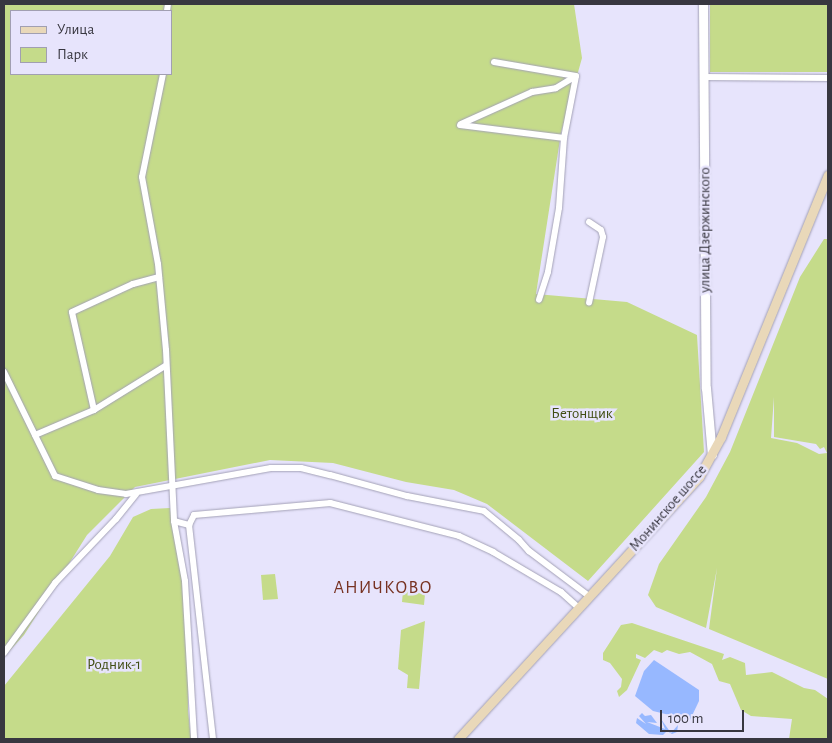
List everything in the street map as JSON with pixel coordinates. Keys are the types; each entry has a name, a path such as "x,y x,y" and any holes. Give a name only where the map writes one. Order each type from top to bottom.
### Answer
{"main road":[{"name":"Монинское шоссе","path":"458,739 689,490 712,456 828,175"}],"street":[{"name":"улица Дзержинского","path":"703,4 708,426 712,456"},
{"path":"494,62 576,76"},
{"path":"163,75 142,177 159,277 174,485 174,521 185,581 194,739"},
{"path":"564,138 460,124 532,92 556,88 576,76"},
{"path":"539,300 548,272 559,208 564,138 576,76"},
{"path":"704,77 828,78"},
{"path":"588,222 601,230 603,237 590,303"},
{"path":"94,410 72,312 133,284 159,277"},
{"path":"35,435 94,410 165,366"},
{"path":"4,372 55,476 98,490 136,494 174,485 271,468 301,468 484,511 519,540 528,551 589,596"},
{"path":"708,426 712,436 721,437"},
{"path":"4,653 55,583 116,519 136,494"},
{"path":"213,739 189,525 194,515 330,503 459,536 493,552 553,587 579,608"},
{"path":"174,521 189,525"}],"green space":[{"name":"Бетонщик","path":"4,4 574,4 582,58 561,133 536,294 627,302 697,335 704,452 588,581 487,504 454,490 406,482 333,463 270,460 135,487 87,535 24,635 4,657"},
{"path":"710,4 828,4 828,72 710,72"},
{"path":"824,239 828,239 828,679 709,629 717,568 706,628 656,607 648,595 659,564 706,497 730,452 800,277","holes":["774,397 774,437 816,444 820,449 824,447 827,453 819,454 797,443 771,438"]},
{"name":"Родник-1","path":"170,508 189,595 188,711 191,739 4,739 4,686 110,556 133,517 151,509"},
{"path":"275,574 278,599 263,600 261,575"},
{"path":"403,591 425,594 424,605 402,602"},
{"path":"425,621 419,689 407,688 408,675 398,669 401,630"},
{"path":"632,623 724,654 722,660 730,657 745,663 746,675 772,672 804,688 815,690 828,699 828,739 789,739 792,719 751,716 741,710 730,684 719,681 712,664 690,652 679,654 667,650 662,653 654,650 645,658 636,654 636,658 641,660 627,690 619,697 617,691 621,687 622,679 610,663 603,660 603,653 621,625"}],"water":[{"path":"654,660 699,690 699,701 690,720 653,711 635,696 644,671"},
{"path":"642,713 645,716 651,715 657,723 647,722 665,729 661,719 671,733 678,725 677,732 672,734 667,731 663,735 649,734 636,723 637,718 646,724 639,716"}],"district":[{"name":"АНИЧКОВО","path":"383,588"}]}
